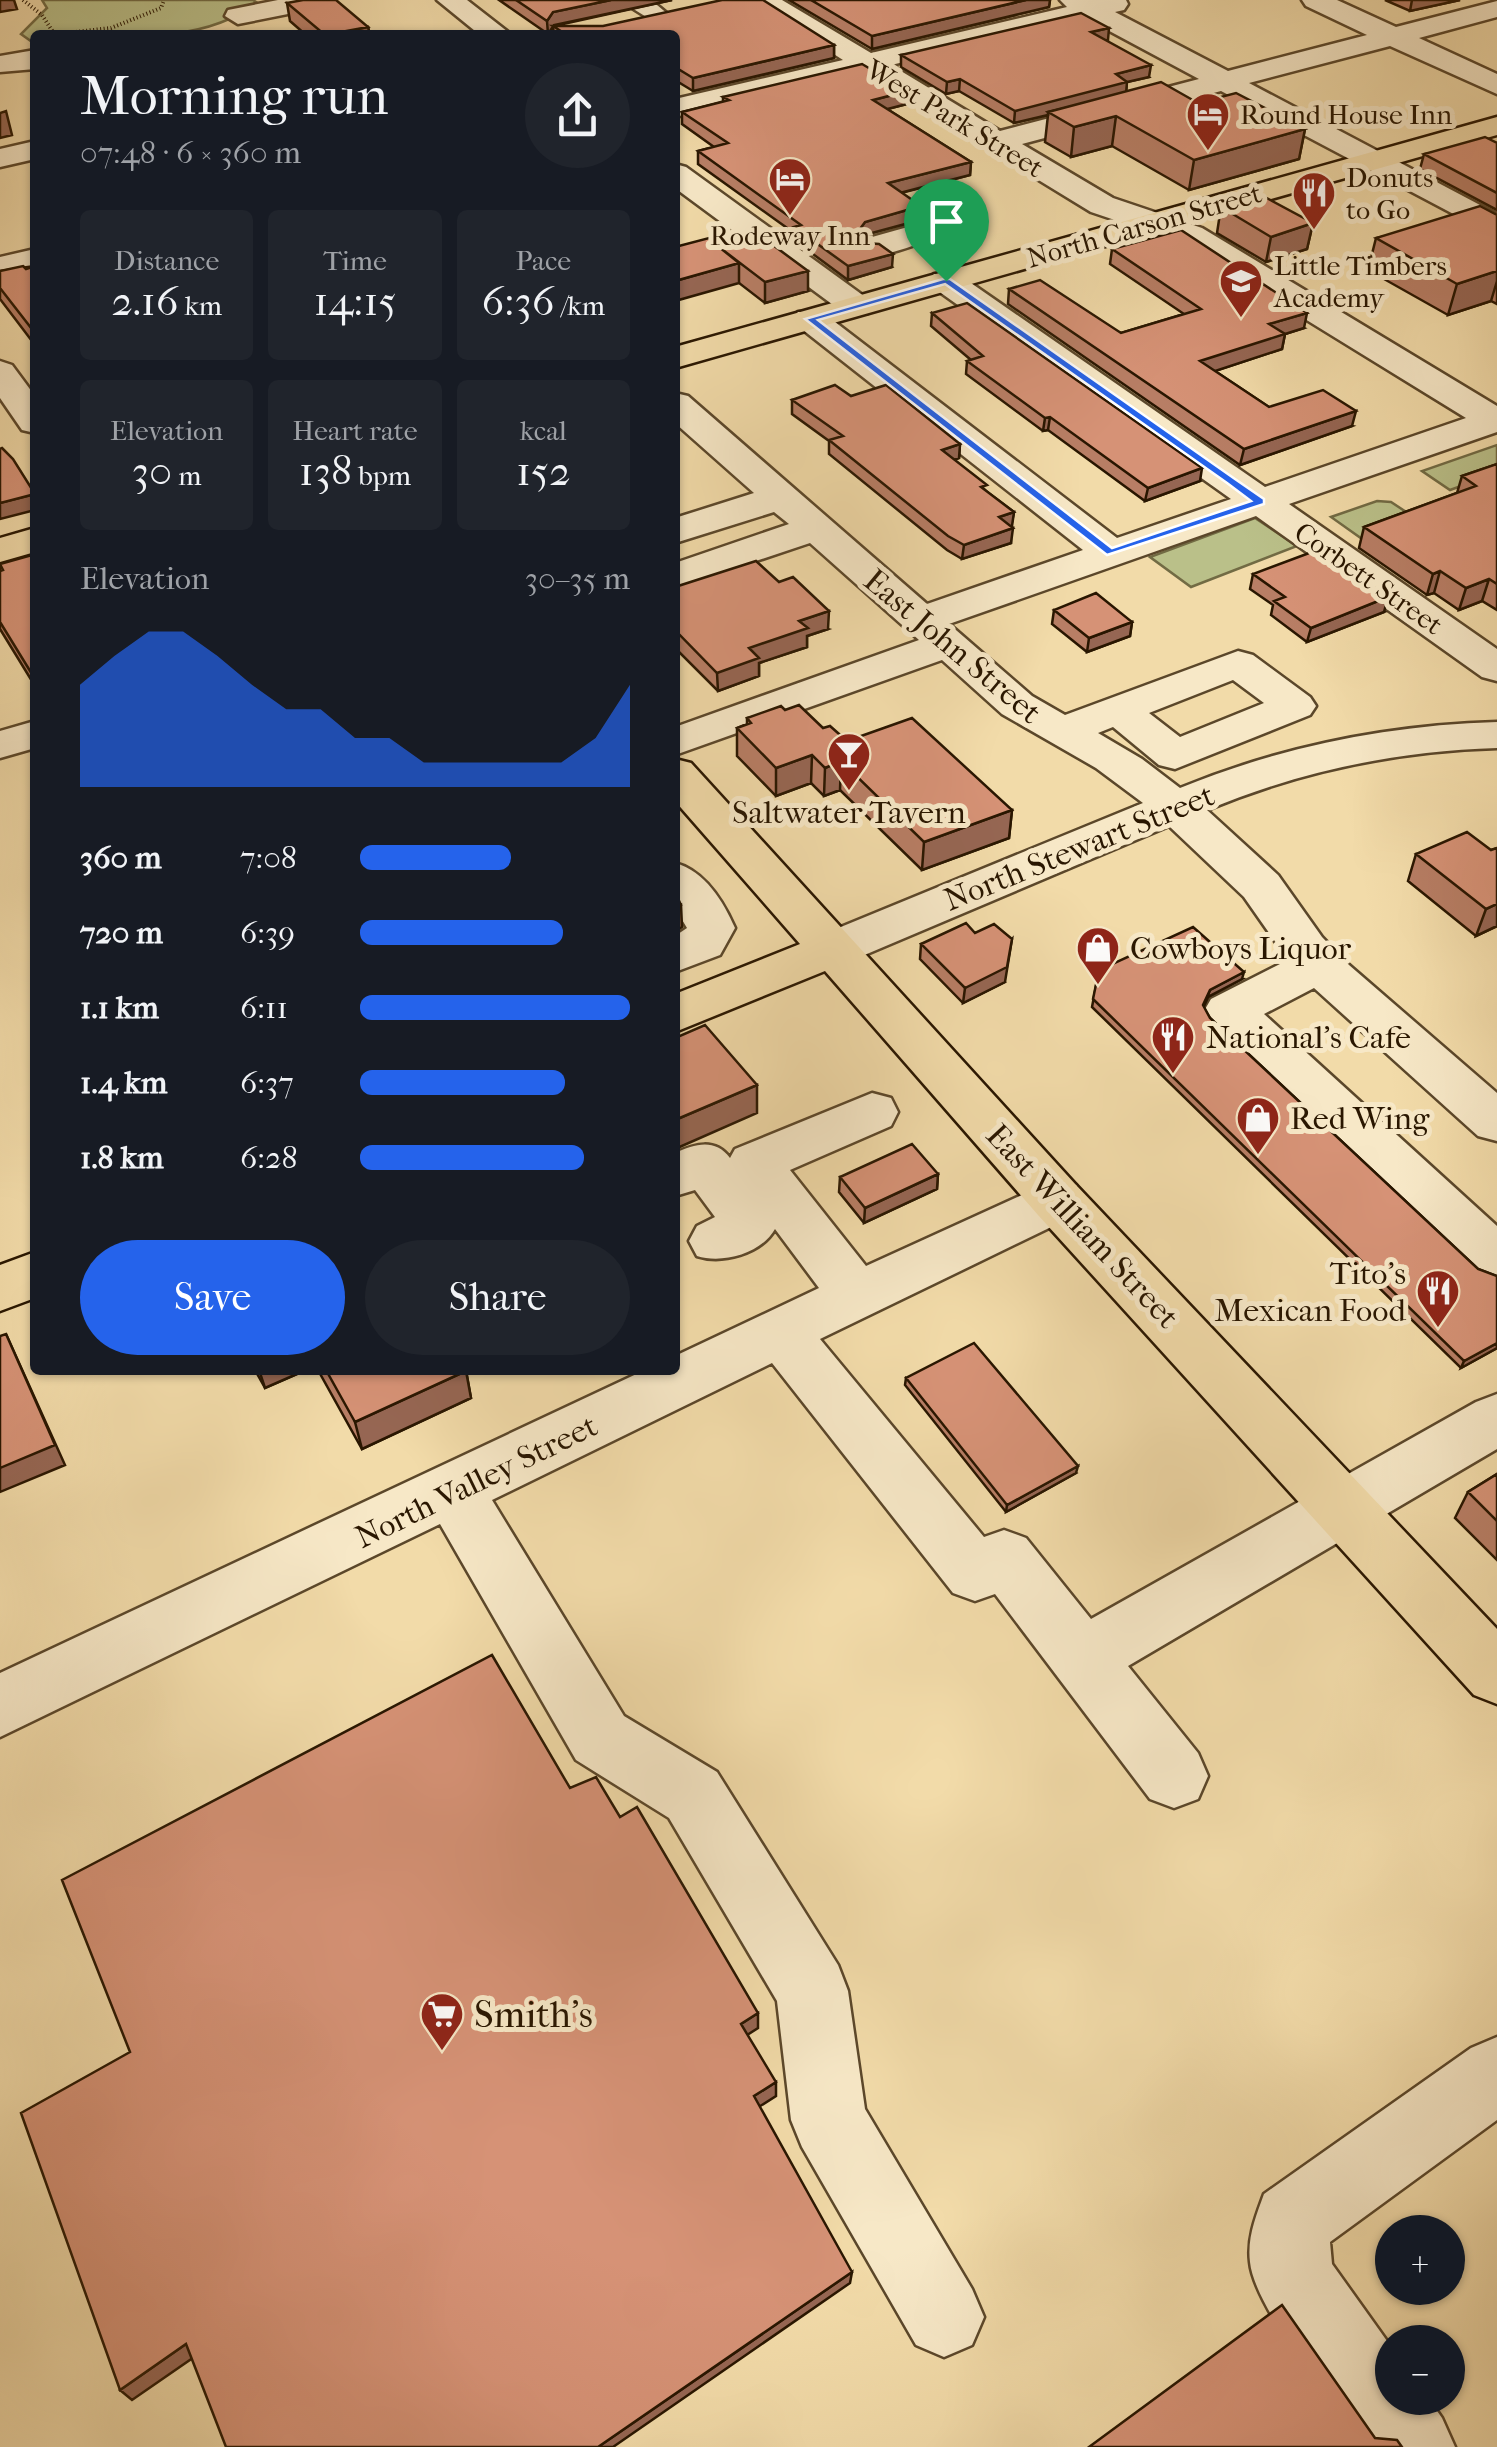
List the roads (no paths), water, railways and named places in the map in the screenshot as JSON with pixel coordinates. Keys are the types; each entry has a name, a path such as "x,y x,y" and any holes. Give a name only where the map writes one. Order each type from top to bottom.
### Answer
{"main road":[{"name":"North Carson Street","path":"680,357 1497,126"},
{"path":"0,550 30,541"},
{"name":"East William Street","path":"680,780 1058,1200 1497,1674"},
{"name":"North Stewart Street","path":"680,1012 832,950"},
{"path":"0,1288 30,1276"}],"street":[{"path":"248,26 319,0"},
{"path":"450,0 491,30"},
{"name":"West Park Street","path":"763,0 1102,205 1191,235 1496,420"},
{"path":"680,107 1083,5 1133,0"},
{"path":"1316,0 1497,85"},
{"path":"1083,5 1497,227"},
{"path":"626,12 656,15 691,8"},
{"path":"993,142 1497,9"},
{"path":"0,64 30,51"},
{"path":"0,158 30,151"},
{"path":"680,179 721,224"},
{"path":"688,218 753,231 856,306"},
{"path":"876,246 947,226 964,237"},
{"path":"0,267 30,259"},
{"name":"Corbett Street","path":"946,281 1497,668"},
{"path":"810,319 1111,553"},
{"path":"12,384 30,414"},
{"name":"East John Street","path":"680,408 1018,704 1138,776 1174,807 1250,874 1320,964 1497,1122"},
{"path":"680,740 1111,553 1496,420"},
{"path":"680,529 781,498"},
{"path":"680,574 816,528"},
{"path":"1062,732 1118,710"},
{"name":"North Stewart Street","path":"832,950 1174,807 1281,767 1333,752 1396,741 1497,735"},
{"path":"0,745 30,736"},
{"path":"680,884 703,910 711,928 703,943 680,952"},
{"path":"1320,964 1230,1011 1497,1259"},
{"path":"858,1296 754,1163 872,1112"},
{"path":"680,1174 704,1164 750,1224 717,1242"},
{"name":"North Valley Street","path":"0,1706 1058,1200"},
{"path":"781,1334 990,1565 1083,1658 1174,1776"},
{"path":"1083,1658 1497,1418"},
{"path":"454,1492 600,1738 693,1794 812,1991 830,2120 944,2317"},
{"path":"1414,2447 1288,2264 1292,2222 1497,2074"}],"place":[{"name":"Round House Inn","path":"1208,152"},
{"name":"Rodeway Inn","path":"790,217"},
{"name":"Donuts to Go","path":"1314,231"},
{"name":"Little Timbers Academy","path":"1241,319"},
{"name":"Saltwater Tavern","path":"849,792"},
{"name":"Cowboys Liquor","path":"1098,986"},
{"name":"National's Cafe","path":"1173,1075"},
{"name":"Red Wing","path":"1258,1156"},
{"name":"Tito's Mexican Food","path":"1438,1329"},
{"name":"Smith's","path":"442,2052"}]}
